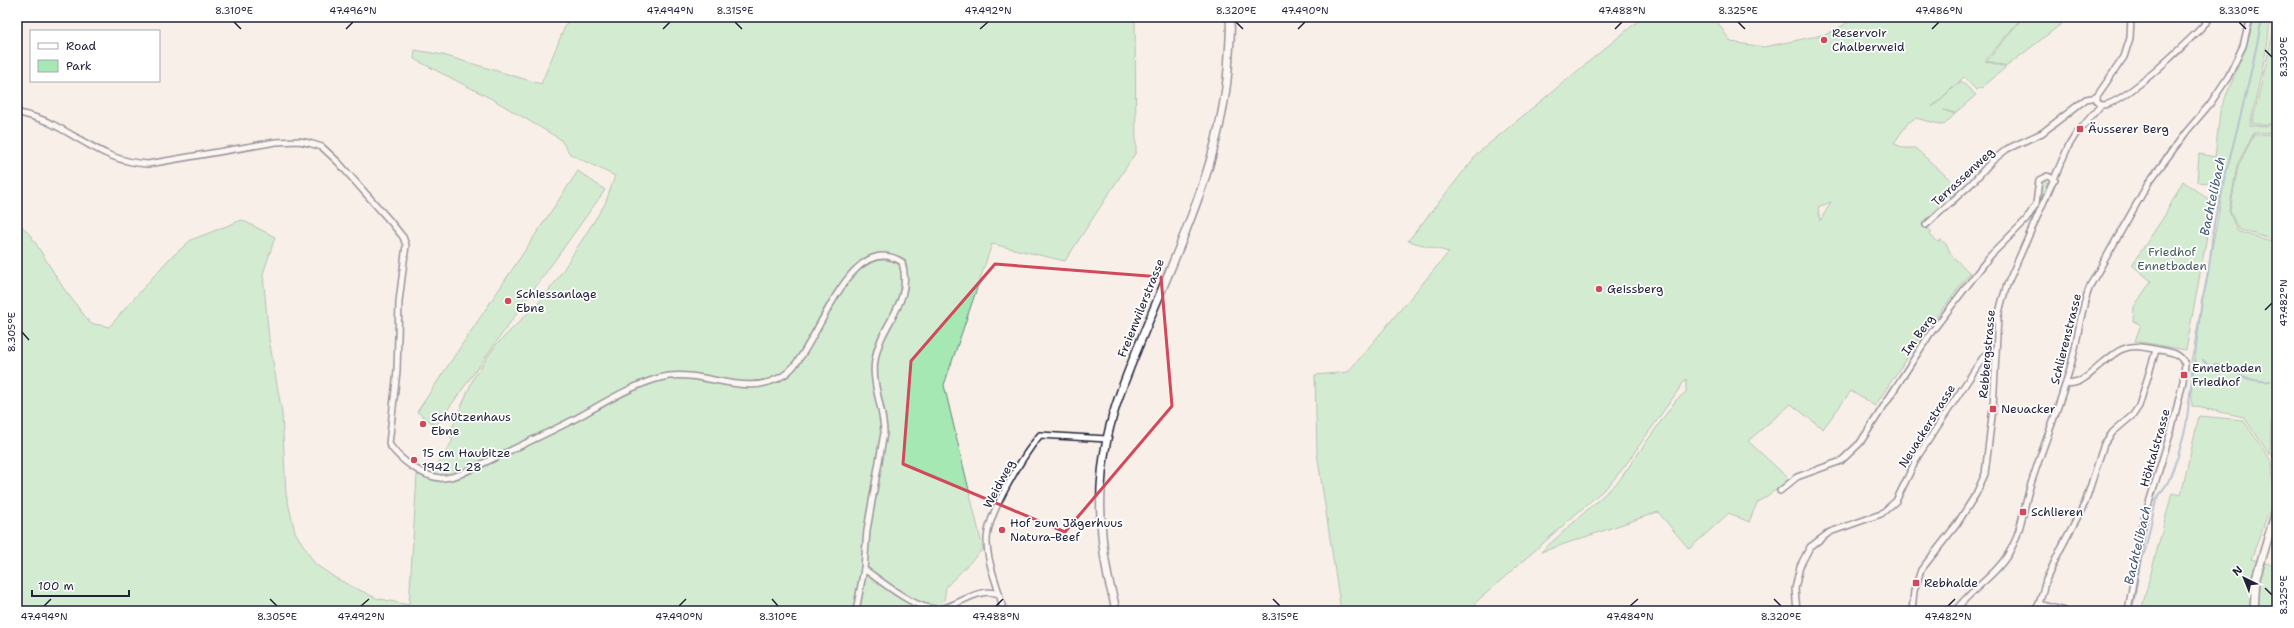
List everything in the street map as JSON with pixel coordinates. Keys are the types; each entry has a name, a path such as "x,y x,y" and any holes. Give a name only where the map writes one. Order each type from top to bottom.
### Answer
{"street":[{"name":"Freienwilerstrasse","path":"1116,611 1107,573 1101,531 1100,483 1107,439 1124,380 1198,197 1211,158 1221,122 1229,70 1230,17"},
{"path":"2131,17 2130,38 2124,57 2102,86 2097,97 2101,105 2114,103 2170,59 2189,42 2211,17"},
{"name":"Schlierenstrasse","path":"1955,611 1973,590 1996,570 2011,550 2066,383 2081,328 2085,299 2149,182 2187,131 2210,104 2228,77 2243,46 2250,17"},
{"name":"Terrassenweg","path":"1926,225 1971,184 1991,162 2008,149 2042,132 2086,99 2097,97"},
{"name":"Rebbergstrasse","path":"1912,611 1914,590 1921,570 1957,524 1976,494 1984,474 1993,410 1998,317 2007,285 2073,140 2101,105"},
{"path":"17,112 51,124 100,152 132,163 148,164 276,142 299,141 322,147 338,162 390,221 403,237 406,245 399,302 397,371 389,444 401,459 420,471 440,478 461,474 550,432 636,387 668,376 695,376 733,385 759,384 785,375 798,358 848,278 862,264 874,256 891,255 902,262 906,285 902,298 879,344 875,360 875,375 884,417 884,433 867,530 864,569 856,611"},
{"name":"Im Berg","path":"1780,492 1797,477 1840,461 1860,443 1926,338 1990,256 2026,220 2036,204 2039,180 2047,176 2055,179"},
{"path":"2034,611 2039,604 2046,580 2060,550 2085,504 2104,444 2113,432 2133,415 2139,406 2156,350 2139,347 2123,349 2077,383 2066,383"},
{"name":"Höhtalstrasse","path":"2128,611 2144,519 2172,428 2183,381 2184,362 2178,354 2156,350"},
{"name":"Neuackerstrasse","path":"1797,611 1794,589 1800,566 1810,547 1822,536 1830,532 1881,514 1896,501 1918,456 1984,356 1996,352"},
{"name":"Weidweg","path":"1003,611 990,563 987,541 991,522 998,503 1040,435 1107,439"},
{"path":"2277,436 2277,456"},
{"path":"2254,611 2257,571 2277,508"},
{"path":"864,569 909,600 922,606 943,609 985,592 999,594"},
{"path":"2039,604 2065,611"}],"highlighted area":[{"path":"995,264 1161,277 1172,406 1065,532 903,464 911,361"}],"green space":[{"path":"569,17 1135,17 1136,152 1065,261 992,244 944,385 983,549 946,587 944,601 935,611 17,611 17,221 31,236 64,289 90,323 109,327 168,260 191,240 242,220 275,237 263,274 269,339 282,413 286,494 295,532 315,564 337,579 376,598 409,605 417,475 430,477 453,440 449,435 474,377 495,346 542,299 556,281 605,204 615,176 570,154 560,139 492,99 414,59 415,50 443,55 541,84"},
{"path":"1643,17 1714,17 1731,42 1764,47 1827,34 1858,17 2022,17 1985,61 2006,67 1983,87 1976,90 1964,77 1932,107 1961,81 1976,95 1955,113 1944,110 1955,114 1944,125 1915,118 1908,123 1894,143 1903,148 1915,148 1956,185 1951,191 1956,195 1952,198 1946,194 1943,198 1946,202 1939,198 1936,200 1939,208 1922,223 1932,232 1930,235 1938,242 1941,240 1947,245 1951,255 1970,273 1920,338 1875,406 1851,391 1823,429 1791,404 1748,441 1790,480 1757,503 1749,522 1729,513 1689,549 1658,512 1541,552 1618,482 1676,400 1686,392 1686,379 1624,467 1609,485 1475,603 1477,611 1341,611 1317,453 1315,375 1348,372 1449,252 1408,241 1479,152","holes":["1831,202 1820,221 1818,207"]},
{"path":"2023,17 2069,18 2007,66 1987,61"},
{"path":"2255,17 2270,17 2268,41 2250,126 2277,125 2277,132 2254,133 2237,165 2229,211 2237,231 2277,244 2277,410 2271,423 2270,455 2244,417 2192,406 2191,362 2224,184 2197,182 2199,154 2215,157 2220,111 2245,49"},
{"path":"2273,17 2277,17 2277,124 2252,124 2272,37"},
{"path":"2277,134 2277,241 2238,229 2230,211 2238,166 2254,135"},
{"name":"Schiessanlage Ebne","path":"578,171 605,190 436,426 417,412"},
{"path":"2045,181 2048,186 2035,214 2033,214 2038,204 2042,182"},
{"name":"Friedhof Ennetbaden","path":"2183,181 2213,203 2186,350 2135,341 2141,324 2133,322 2134,307 2151,281 2132,265 2165,215"},
{"path":"2199,416 2243,420 2272,462 2274,498 2251,559 2277,566 2277,611 2141,611 2172,493 2181,495"}],"waterway":[{"name":"Bachtelibach","path":"2132,611 2141,558 2145,551 2156,500 2168,482 2178,456 2186,426 2202,299 2209,270 2213,229 2252,68 2262,17"},
{"path":"2203,360 2208,365 2218,365 2227,368 2249,379 2270,381"}],"place":[{"name":"Reservoir Chalberweid","path":"1824,40"},
{"name":"Äusserer Berg","path":"2080,129"},
{"name":"Geissberg","path":"1599,289"},
{"name":"Schiessanlage Ebne","path":"508,301"},
{"name":"Ennetbaden Friedhof","path":"2184,375"},
{"name":"Neuacker","path":"1993,409"},
{"name":"Schützenhaus Ebne","path":"423,424"},
{"name":"15 cm Haubitze 1942 L 28","path":"414,460"},
{"name":"Schlieren","path":"2023,512"},
{"name":"Hof zum Jägerhuus Natura-Beef","path":"1002,530"},
{"name":"Rebhalde","path":"1916,583"}]}
